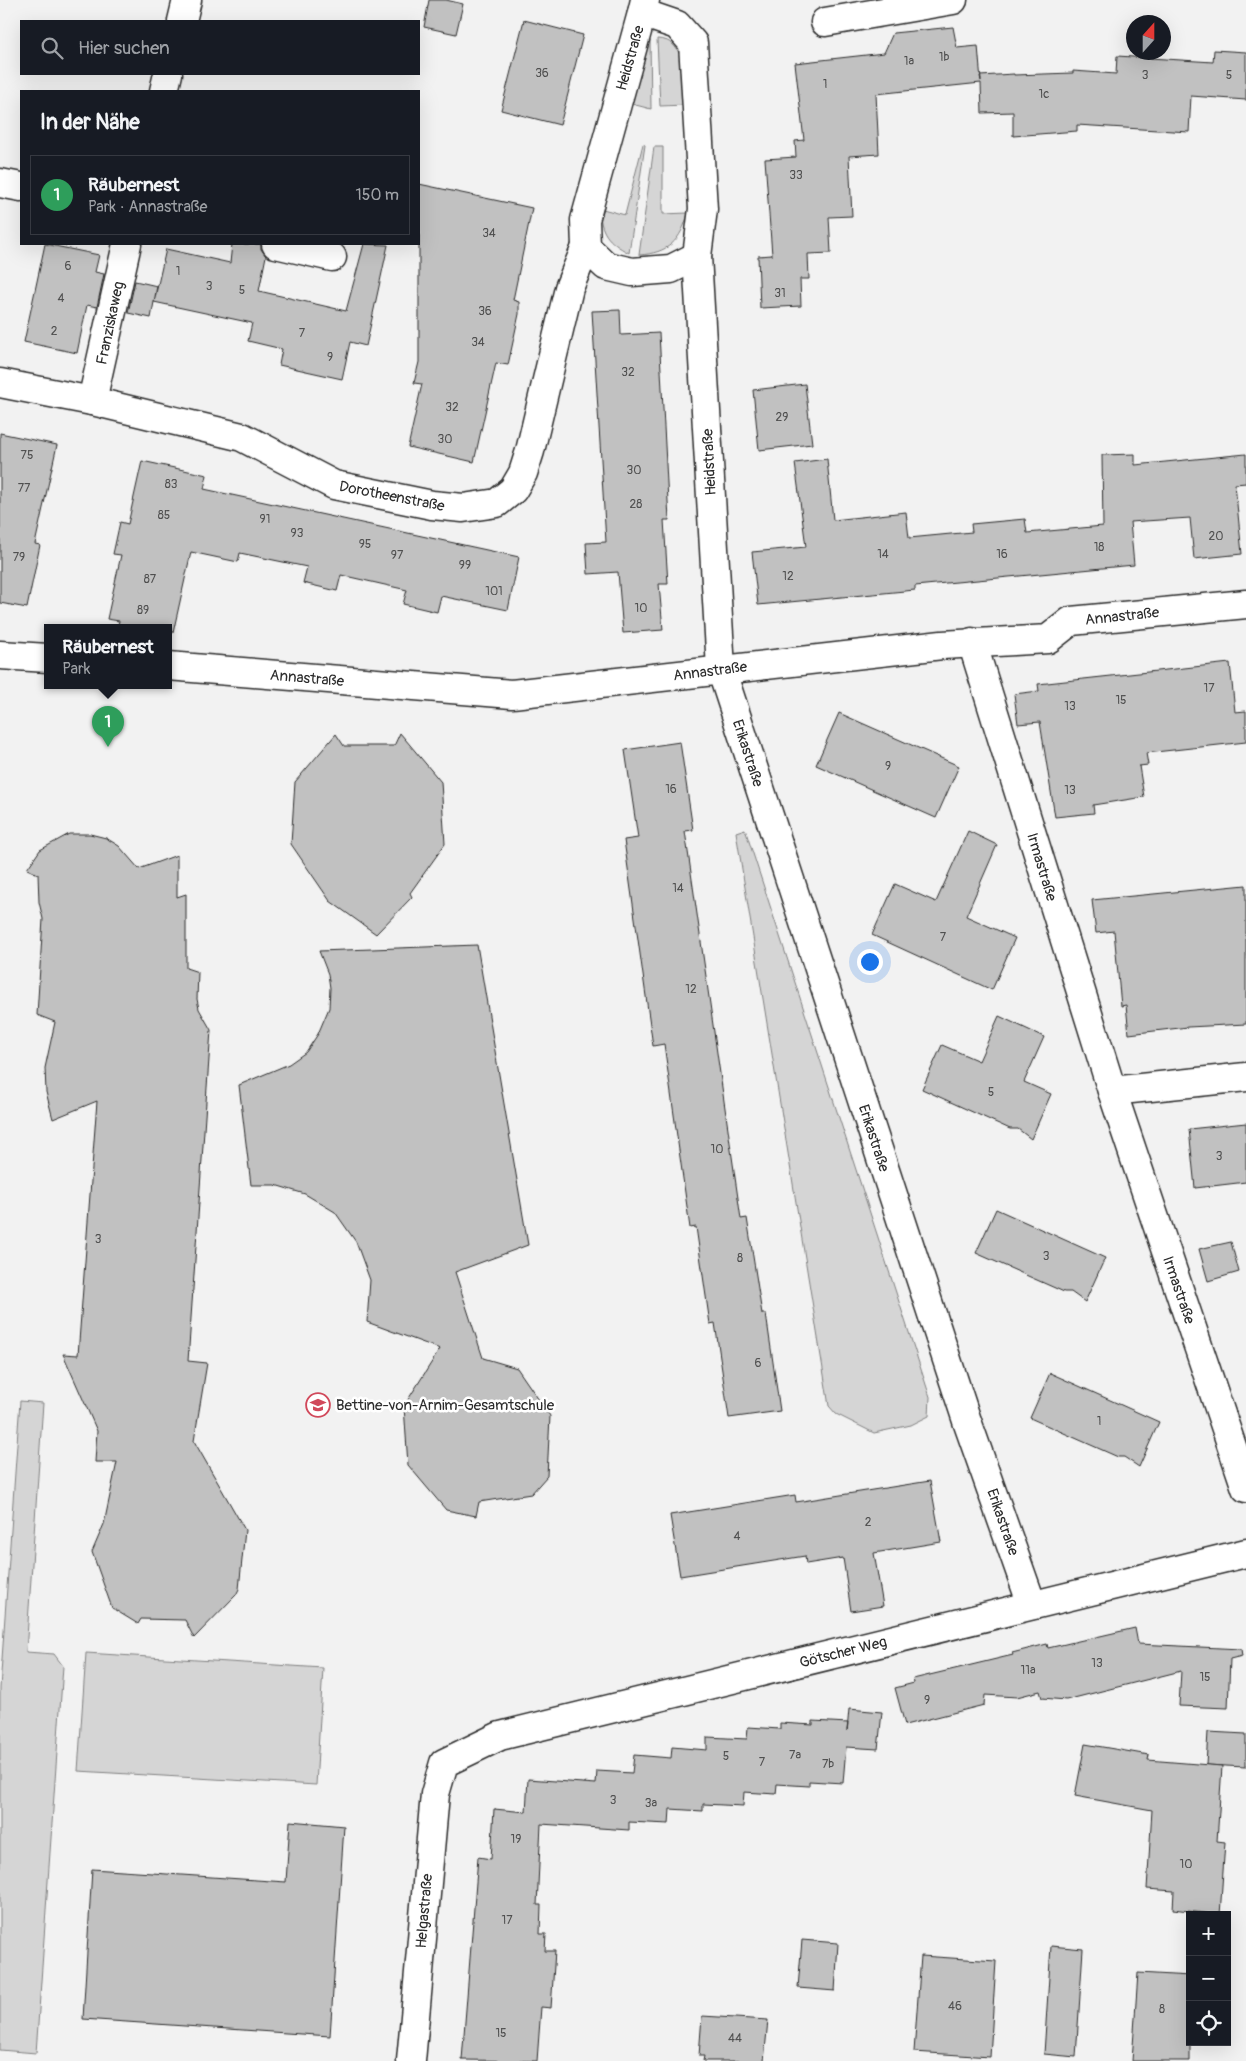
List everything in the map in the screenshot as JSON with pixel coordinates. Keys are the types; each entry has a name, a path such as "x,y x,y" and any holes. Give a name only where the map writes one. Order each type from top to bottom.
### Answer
{"street":[{"path":"182,20 187,0"},
{"path":"825,22 953,0"},
{"name":"Heidstraße","path":"586,247 585,220 644,6 677,25 693,42 703,209 697,256 721,669"},
{"path":"164,90 168,75"},
{"path":"0,183 20,187"},
{"name":"Franziskaweg","path":"92,401 127,245"},
{"path":"280,245 332,257"},
{"path":"586,247 606,266 632,272 671,269 697,256"},
{"name":"Dorotheenstraße","path":"0,383 92,401 242,437 334,485 432,505 463,508 497,503 513,490 530,451 569,288 586,247"},
{"name":"Annastraße","path":"172,666 512,694 972,642 1048,639 1071,621 1246,604"},
{"name":"Irmastraße","path":"972,642 1112,1092 1246,1488"},
{"path":"0,655 44,658"},
{"name":"Erikastraße","path":"721,669 967,1421 1032,1605"},
{"path":"1112,1092 1246,1077"},
{"name":"Götscher Weg","path":"444,1763 500,1736 1246,1552"},
{"name":"Helgastraße","path":"410,2061 435,1794 444,1763"}],"shaded area":[{"path":"657,39 667,41 675,46 679,54 684,74 685,105 660,106"},
{"path":"650,40 651,109 628,103 645,42"},
{"path":"643,144 645,145 629,253 615,244 606,235 601,224 599,208 625,215"},
{"path":"654,147 663,147 663,214 688,213 681,231 672,244 658,252 639,255"},
{"path":"745,829 930,1397 929,1416 911,1425 874,1433 836,1414 829,1406 736,832"},
{"path":"20,1401 43,1403 26,1652 54,1654 63,1666 36,2053 0,2050 0,1688"},
{"path":"86,1653 323,1668 316,1785 78,1771"}],"building":[{"path":"429,0 446,0 463,4 456,34 424,27"},
{"path":"524,20 583,35 560,125 501,110"},
{"path":"953,27 957,48 978,46 981,76 1073,73 1073,71 1116,74 1117,56 1126,57 1126,60 1171,59 1213,62 1214,50 1246,52 1246,100 1191,96 1189,132 1077,125 1077,131 1013,136 1013,112 982,113 981,83 876,94 879,154 849,156 852,216 829,217 831,253 808,254 809,279 800,279 801,306 760,308 758,256 772,255 765,159 796,157 795,141 804,140 795,63 884,53 893,33"},
{"path":"420,184 532,208 513,300 519,302 519,314 508,365 496,363 474,462 408,447 422,384 414,383 419,362"},
{"path":"45,245 99,255 95,272 104,274 97,307 87,305 77,353 24,342"},
{"path":"232,245 261,245 261,249 266,256 259,291 346,311 364,245 388,245 366,346 350,342 342,379 279,365 282,349 248,341 252,323 154,302 166,249 230,263"},
{"path":"135,281 157,286 151,318 128,313"},
{"path":"620,310 621,335 659,333 669,520 664,520 668,584 659,584 663,630 623,633 618,572 588,574 586,543 606,542 592,311"},
{"path":"805,384 812,444 759,450 753,390"},
{"path":"0,433 57,445 35,544 40,545 27,608 0,603"},
{"path":"1135,454 1135,465 1246,454 1246,483 1235,484 1242,554 1194,559 1190,518 1130,522 1134,565 915,586 915,590 758,605 752,552 806,547 795,463 827,459 833,520 906,512 909,538 972,532 971,524 1025,519 1027,533 1103,526 1102,455"},
{"path":"142,461 207,475 204,489 519,557 508,610 441,596 437,612 403,604 407,590 341,575 337,591 303,583 307,567 240,553 238,562 191,552 173,633 172,624 118,624 119,621 107,619 121,555 113,554 120,522 128,524"},
{"path":"1230,663 1235,712 1246,711 1246,742 1146,753 1148,765 1139,766 1144,797 1093,805 1094,813 1055,817 1040,722 1018,724 1014,694 1039,691 1038,684"},
{"path":"839,713 959,766 936,818 816,765"},
{"path":"400,733 441,782 445,844 410,893 412,897 376,934 330,901 291,844 295,782 336,734 344,746 394,746"},
{"path":"680,742 693,830 685,831 741,1219 747,1218 762,1314 766,1314 780,1411 729,1418 715,1323 710,1324 696,1227 690,1228 664,1044 653,1046 624,840 638,838 625,750"},
{"path":"968,831 997,845 966,916 1015,938 992,990 872,935 895,884 936,902"},
{"path":"69,834 90,834 106,838 119,846 139,869 177,855 177,897 186,894 186,968 198,972 197,999 199,1009 211,1030 188,1361 207,1363 194,1441 245,1530 239,1589 236,1595 194,1638 185,1620 141,1619 138,1624 112,1608 92,1552 104,1524 117,1462 95,1462 97,1431 63,1354 78,1355 97,1101 53,1119 46,1092 45,1068 55,1022 37,1015 43,919 39,902 38,874 27,869 40,850"},
{"path":"1246,885 1246,1024 1188,1027 1129,1034 1126,1005 1121,1006 1114,931 1096,933 1092,900"},
{"path":"477,945 528,1245 455,1272 483,1358 517,1368 550,1416 547,1476 531,1494 479,1502 476,1516 446,1510 408,1465 404,1406 440,1349 367,1322 370,1280 356,1242 335,1212 305,1194 275,1185 251,1185 239,1085 289,1064 306,1052 318,1034 329,1008 330,988 328,974 319,951"},
{"path":"999,1016 1044,1037 1024,1082 1051,1094 1031,1139 1018,1129 1010,1129 922,1089 942,1045 979,1061"},
{"path":"1246,1123 1246,1182 1195,1188 1189,1129"},
{"path":"996,1209 1105,1258 1085,1302 1071,1292 1064,1292 976,1253"},
{"path":"1231,1242 1239,1272 1208,1281 1199,1249"},
{"path":"1050,1373 1159,1422 1139,1467 1124,1457 1118,1457 1030,1418"},
{"path":"930,1481 941,1542 874,1553 883,1606 851,1611 843,1558 806,1564 805,1556 680,1576 670,1515 795,1495 796,1502"},
{"path":"1135,1628 1138,1644 1241,1649 1242,1656 1230,1659 1228,1708 1179,1706 1181,1671 1066,1700 1042,1698 1040,1691 1017,1697 985,1695 984,1705 905,1725 895,1688 914,1683 913,1679 1013,1655 1012,1653 1047,1644 1048,1648"},
{"path":"849,1709 882,1712 878,1749 846,1747 843,1783 809,1781 809,1786 777,1784 776,1794 744,1792 743,1806 703,1804 703,1811 670,1809 669,1824 629,1822 629,1830 541,1824 537,1905 541,1905 540,1934 546,1934 545,1951 555,1951 551,2008 541,2007 537,2061 462,2060 478,1857 491,1859 494,1809 526,1812 528,1779 596,1784 597,1771 632,1773 634,1755 671,1758 672,1747 707,1750 707,1737 747,1739 748,1727 780,1729 780,1723 813,1725 813,1721 848,1723"},
{"path":"1208,1732 1246,1734 1246,1767 1206,1765"},
{"path":"1085,1744 1149,1755 1148,1760 1222,1766 1217,1841 1225,1842 1220,1911 1173,1909 1174,1891 1147,1889 1152,1810 1075,1796"},
{"path":"290,1821 344,1826 330,2036 83,2019 92,1869 286,1882"},
{"path":"802,1940 838,1943 835,1991 798,1988"},
{"path":"1051,1946 1083,1949 1076,2057 1044,2054"},
{"path":"921,1956 996,1961 990,2057 914,2052"},
{"path":"1138,1973 1186,1976 1186,2046 1190,2046 1190,2061 1132,2061"},
{"path":"702,2016 768,2020 764,2061 703,2061 704,2056 699,2056"}],"place":[{"name":"Räubernest","path":"108,747"},
{"name":"Bettine-von-Arnim-Gesamtschule","path":"318,1405"}]}
